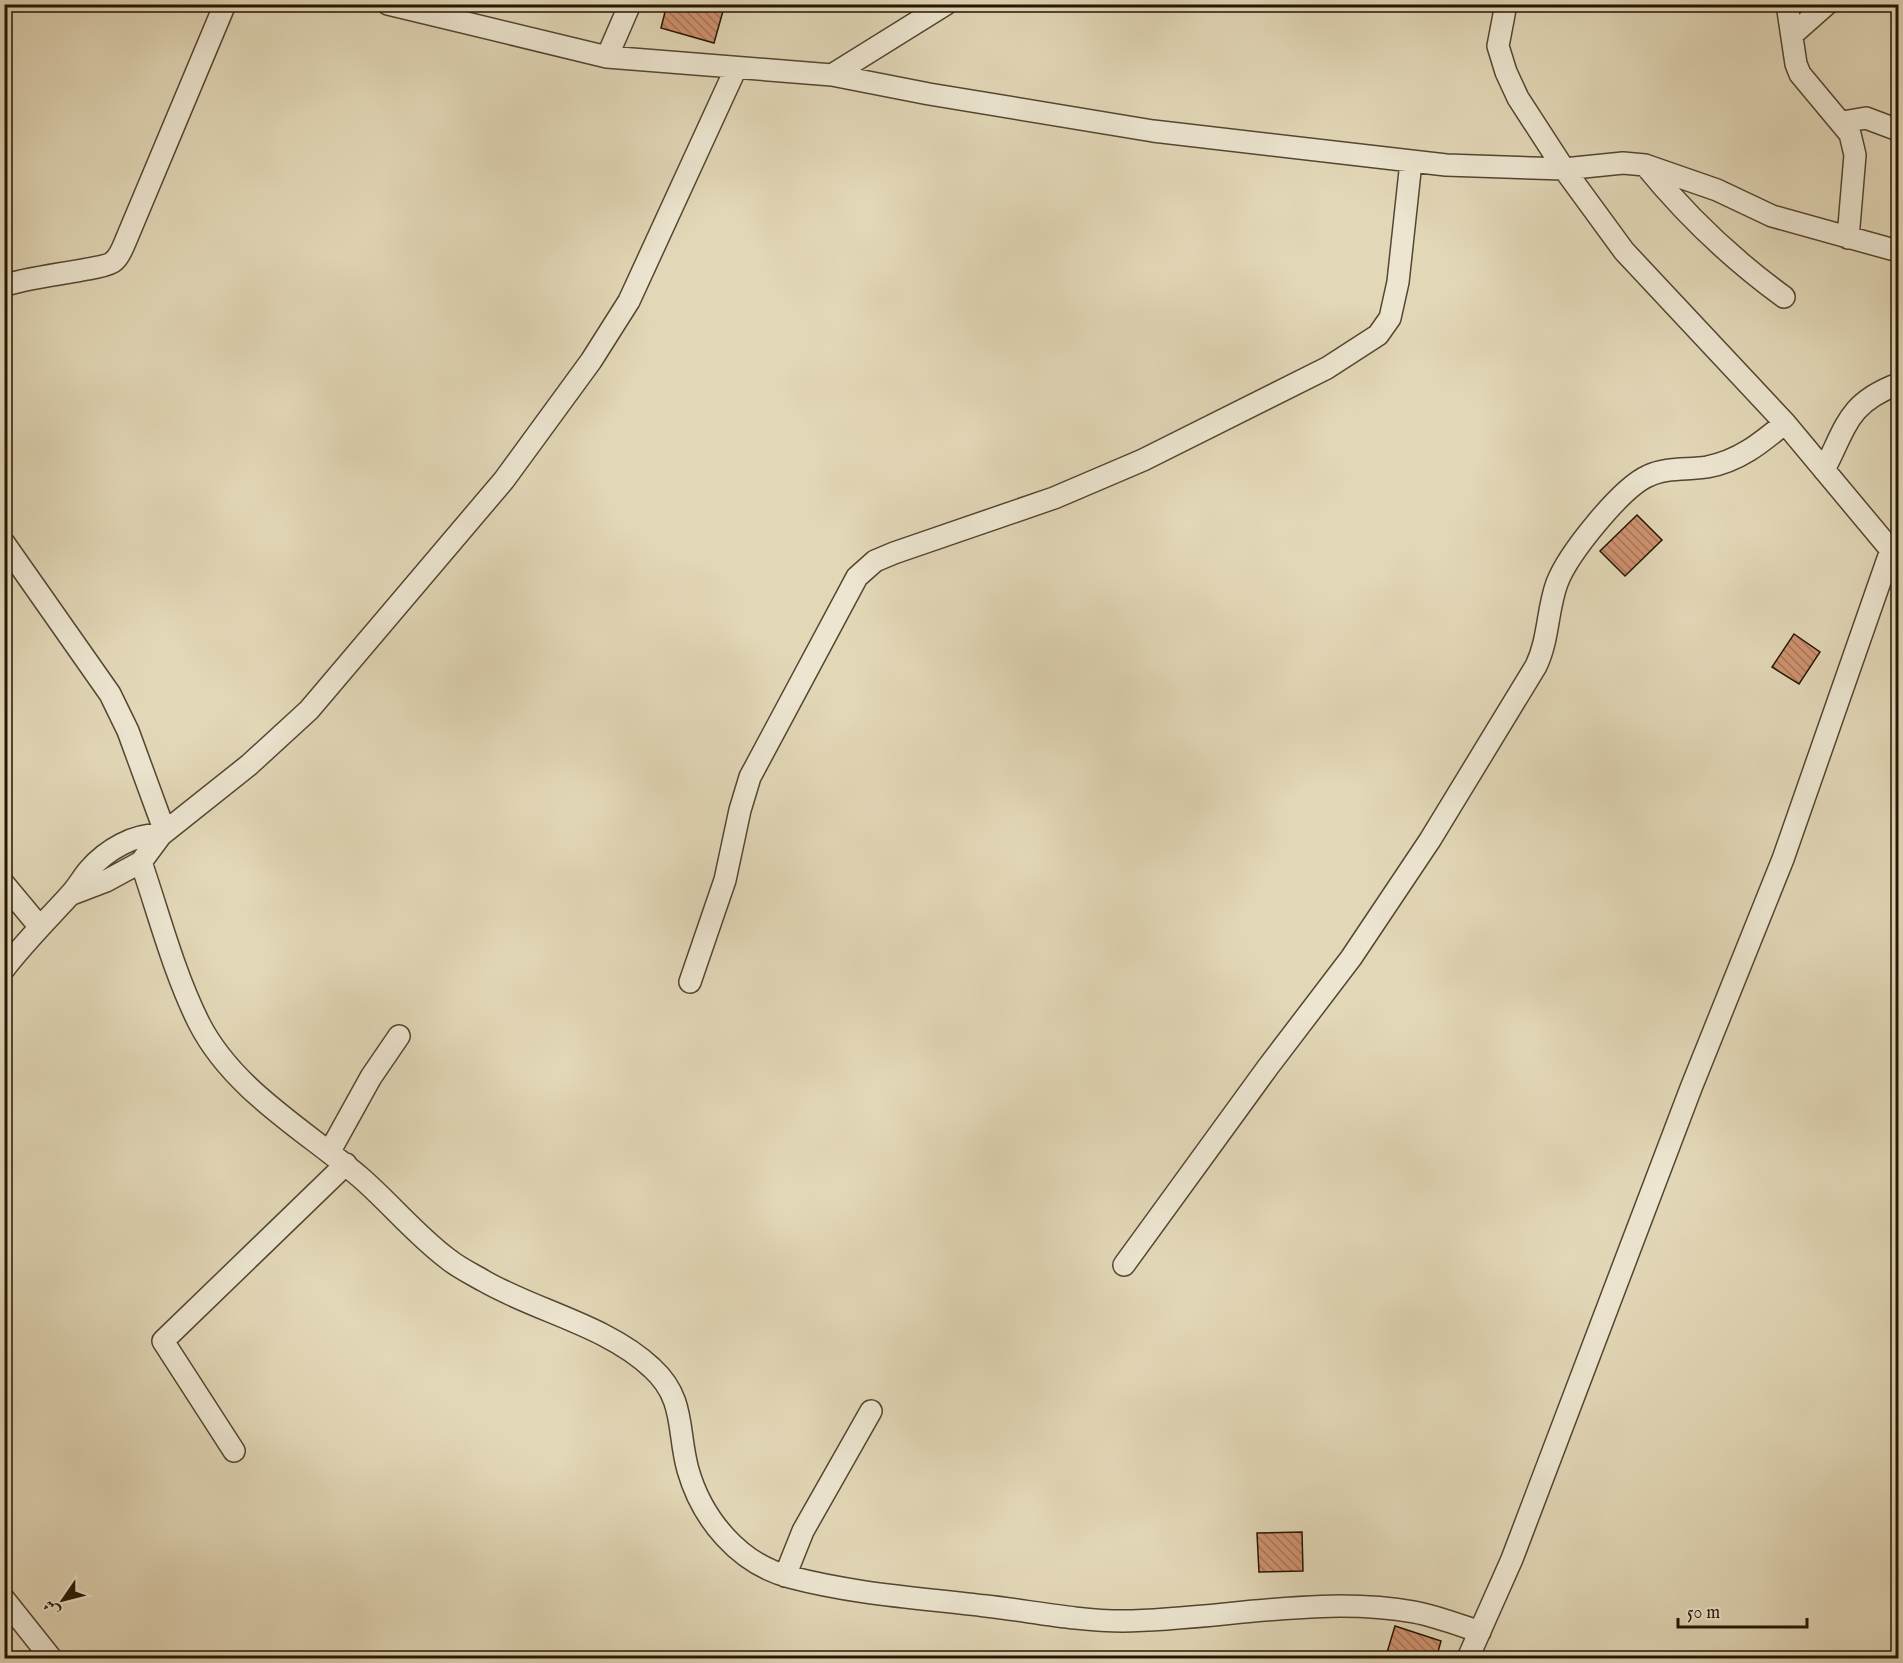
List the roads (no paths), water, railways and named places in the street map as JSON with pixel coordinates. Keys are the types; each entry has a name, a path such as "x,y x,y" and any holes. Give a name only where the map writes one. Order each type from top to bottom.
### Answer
{"street":[{"path":"4,286 52,274 100,268 115,261 126,240 225,4"},
{"path":"388,4 607,57 832,75 929,94 1153,130 1411,162 1564,169 1623,164 1645,165 1717,190 1772,216 1899,250"},
{"path":"607,57 630,4"},
{"path":"832,75 946,4"},
{"path":"1468,1659 1512,1559 1691,1088 1783,859 1895,551 1785,423 1624,251 1564,169 1518,98 1506,72 1498,46 1506,4"},
{"path":"1787,4 1800,74 1810,89 1843,122 1850,134 1855,155 1848,238"},
{"path":"1792,35 1827,4"},
{"path":"72,894 106,881 141,862 163,834 249,765 309,710 504,480 559,408 629,301 736,68"},
{"path":"1843,122 1866,118 1899,130"},
{"path":"690,982 725,880 740,810 750,777 856,577 875,561 894,553 1054,498 1143,460 1327,368 1378,335 1390,318 1398,282 1411,162"},
{"path":"1645,165 1704,229 1758,278 1784,297"},
{"path":"1824,470 1860,404 1876,392 1899,384"},
{"path":"1124,1265 1268,1067 1352,958 1430,840 1539,660 1547,637 1550,608 1558,581 1580,544 1622,496 1648,476 1662,471 1729,462 1744,455 1785,423"},
{"path":"4,543 110,694 128,731 163,834"},
{"path":"4,969 39,926 72,894 90,868 118,847 147,834 163,834"},
{"path":"141,862 200,1024 233,1071 262,1099 338,1158 449,1261 491,1285 617,1343 652,1367 671,1391 680,1412 687,1467 703,1509 729,1541 759,1564 785,1576 854,1591 1116,1621 1204,1617 1272,1610 1373,1608 1416,1612 1480,1632"},
{"path":"4,884 39,926"},
{"path":"234,1451 163,1341 338,1158 371,1077 399,1036"},
{"path":"785,1576 803,1531 871,1411"},
{"path":"4,1599 51,1659"}]}
